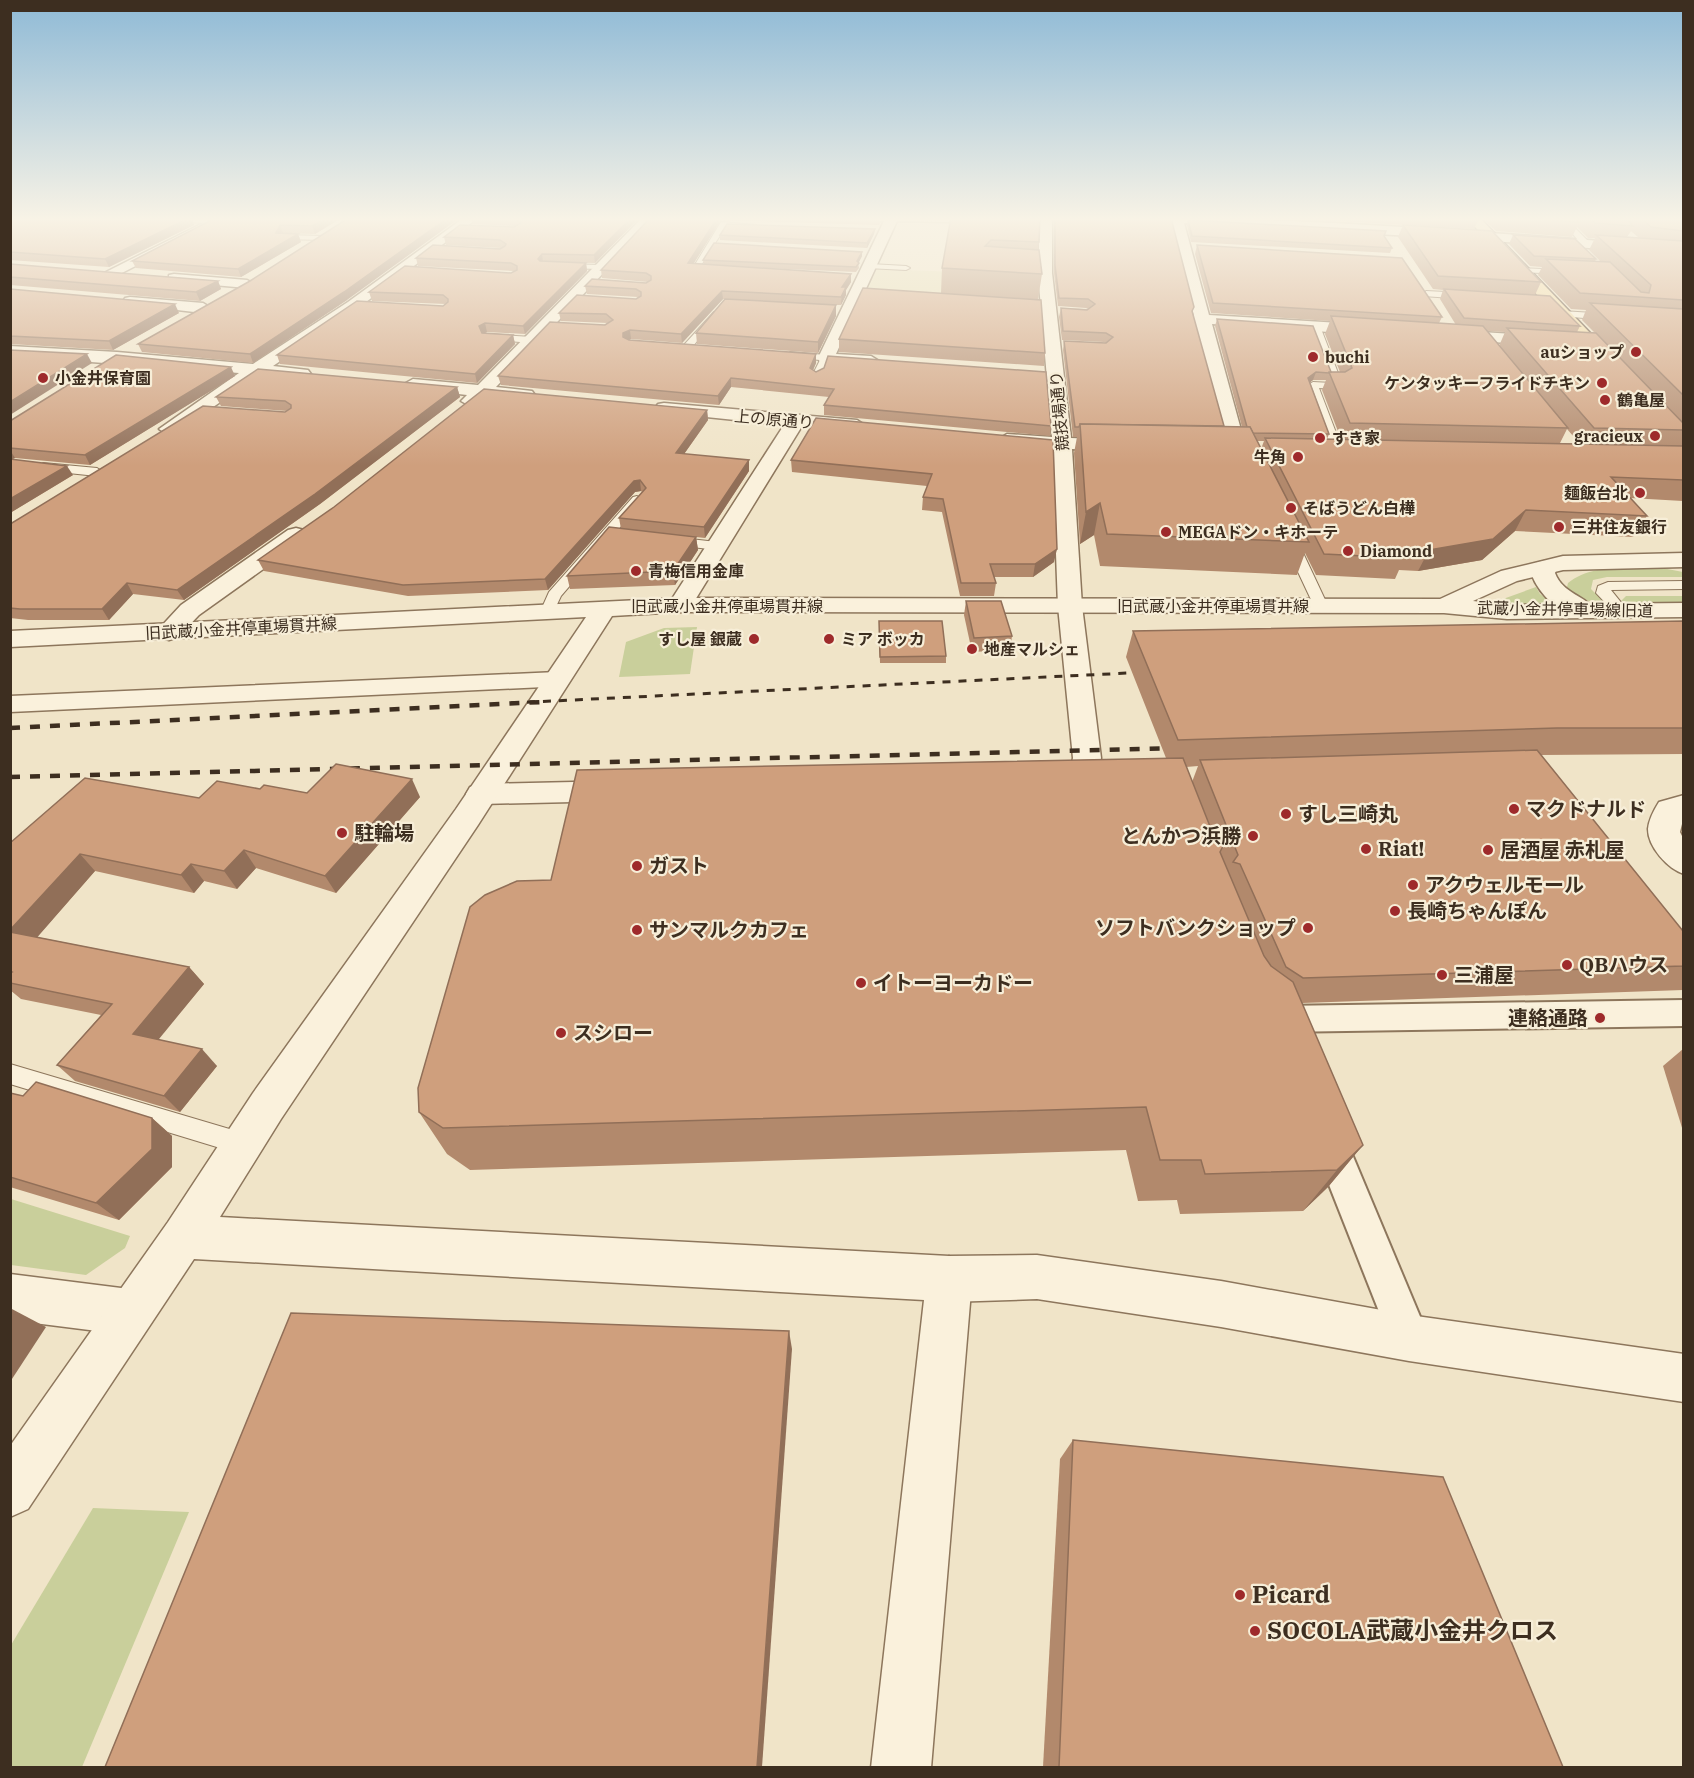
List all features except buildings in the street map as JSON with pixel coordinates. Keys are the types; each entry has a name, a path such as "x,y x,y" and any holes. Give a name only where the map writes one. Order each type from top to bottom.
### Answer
{"main road":[{"path":"1543,300 1562,314 1621,376"}],"street":[{"path":"114,300 203,308"},
{"path":"174,324 217,300"},
{"path":"148,441 199,410 256,369 361,300"},
{"path":"455,412 482,391 575,300"},
{"path":"856,300 843,311 826,358 884,362"},
{"name":"競技場通り","path":"1027,784 1083,781 1087,758 1070,606 1062,445 1055,374 1057,345 1046,300"},
{"path":"1198,300 1200,319 1236,448"},
{"path":"1430,300 1453,335"},
{"path":"1200,319 1385,331"},
{"path":"1430,334 1590,344"},
{"path":"1481,337 1496,355"},
{"path":"98,370 146,341"},
{"path":"10,351 117,357 315,375"},
{"path":"1032,372 1055,374"},
{"path":"399,383 542,397"},
{"name":"上の原通り","path":"649,407 877,428"},
{"path":"680,605 796,421"},
{"path":"993,438 1062,445 1143,446"},
{"path":"1213,448 1258,449"},
{"path":"1315,450 1361,451"},
{"path":"68,490 117,460"},
{"path":"169,632 190,610 310,524"},
{"name":"武蔵小金井停車場線旧道","path":"1444,606 1509,576 1545,567 1592,560 1678,562"},
{"path":"1545,567 1543,573 1549,586 1569,603 1584,611"},
{"name":"旧武蔵小金井停車場貫井線","path":"10,639 605,607 680,605 1444,606"},
{"name":"武蔵小金井停車場線旧道","path":"1444,606 1507,612 1683,610"},
{"path":"10,1491 605,607"},
{"path":"10,704 557,680"},
{"path":"481,794 647,791"},
{"path":"1683,805 1670,808 1662,824 1665,839 1683,862"},
{"path":"1295,1052 1270,1010 1683,1013"},
{"path":"1317,1107 1409,1338"},
{"path":"183,1237 949,1279 1037,1277 1221,1304 1409,1338 1683,1378"},
{"path":"901,1767 949,1279"},
{"path":"10,1297 129,1312"}],"lane":[{"path":"686,348 723,303"},
{"path":"353,305 376,306"},
{"path":"1562,314 1620,318"},
{"path":"1315,326 1338,386 1313,385 1338,451"},
{"path":"487,337 532,340"},
{"path":"675,348 719,351"},
{"path":"777,354 826,358 817,376"},
{"path":"199,410 222,411"},
{"path":"27,465 97,472"},
{"path":"548,610 555,595 614,535 640,496"},
{"path":"1285,530 1321,606"},
{"path":"663,540 717,546"},
{"path":"1621,611 1603,593 1603,589 1608,586 1683,585"},
{"path":"10,1074 243,1144"}],"green space":[{"path":"1662,568 1683,572 1683,577 1607,577 1593,580 1591,589 1607,605 1580,599 1567,587 1568,583 1578,577 1600,569"},
{"path":"1536,587 1540,594 1559,607 1513,607 1505,603 1503,599"},
{"path":"1626,596 1683,596 1683,605 1629,605 1621,601"},
{"path":"697,627 690,674 619,677 626,642 664,628"},
{"path":"11,1199 130,1236 125,1248 86,1275 11,1265"},
{"path":"93,1508 189,1512 82,1767 11,1767 11,1645"}],"railway":[{"path":"511,703 1149,672"},
{"path":"10,728 542,702"},
{"path":"10,777 1177,748"}],"place":[{"name":"auショップ","path":"1636,352"},
{"name":"buchi","path":"1313,357"},
{"name":"小金井保育園","path":"43,378"},
{"name":"ケンタッキーフライドチキン","path":"1602,383"},
{"name":"鶴亀屋","path":"1605,400"},
{"name":"gracieux","path":"1655,436"},
{"name":"すき家","path":"1320,438"},
{"name":"牛角","path":"1298,457"},
{"name":"麺飯台北","path":"1640,493"},
{"name":"そばうどん白樺","path":"1291,508"},
{"name":"三井住友銀行","path":"1559,527"},
{"name":"MEGAドン・キホーテ","path":"1166,532"},
{"name":"Diamond","path":"1348,551"},
{"name":"青梅信用金庫","path":"636,571"},
{"name":"すし屋 銀蔵","path":"754,639"},
{"name":"ミア ボッカ","path":"829,639"},
{"name":"地産マルシェ","path":"972,649"},
{"name":"マクドナルド","path":"1514,809"},
{"name":"すし三崎丸","path":"1286,814"},
{"name":"駐輪場","path":"342,833"},
{"name":"とんかつ浜勝","path":"1253,836"},
{"name":"Riat!","path":"1366,849"},
{"name":"居酒屋 赤札屋","path":"1488,850"},
{"name":"ガスト","path":"637,866"},
{"name":"アクウェルモール","path":"1413,885"},
{"name":"長崎ちゃんぽん","path":"1395,911"},
{"name":"ソフトバンクショップ","path":"1308,928"},
{"name":"サンマルクカフェ","path":"637,930"},
{"name":"QBハウス","path":"1567,965"},
{"name":"三浦屋","path":"1442,975"},
{"name":"イトーヨーカドー","path":"861,983"},
{"name":"連絡通路","path":"1600,1018"},
{"name":"スシロー","path":"561,1033"},
{"name":"Picard","path":"1240,1595"},
{"name":"SOCOLA武蔵小金井クロス","path":"1255,1631"}]}
